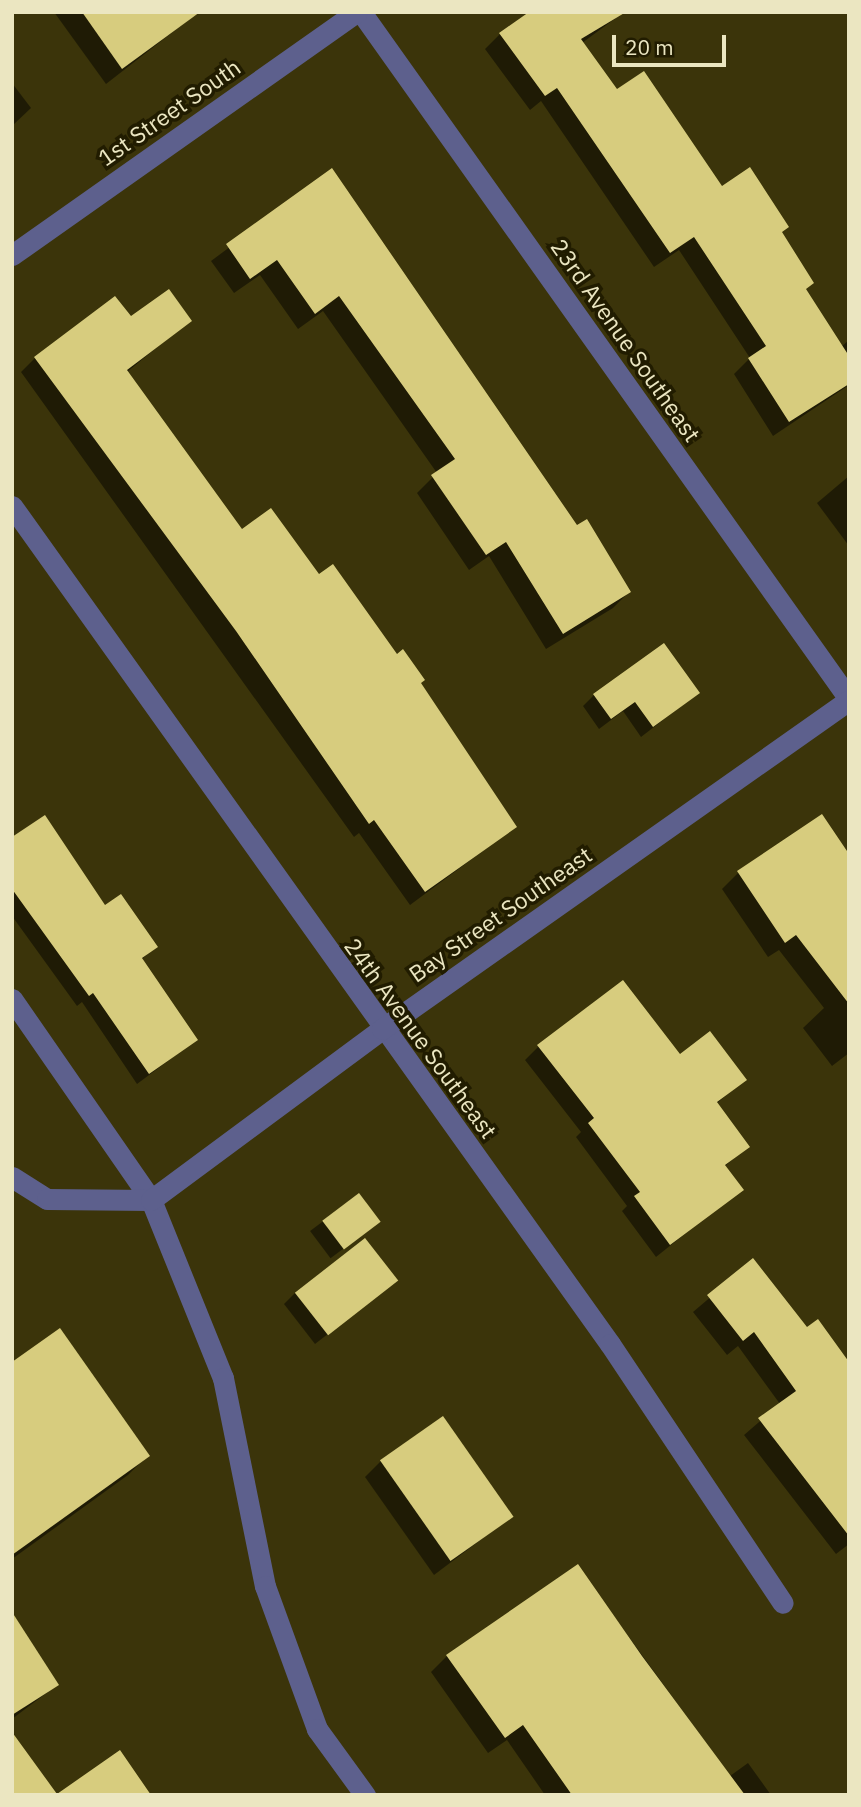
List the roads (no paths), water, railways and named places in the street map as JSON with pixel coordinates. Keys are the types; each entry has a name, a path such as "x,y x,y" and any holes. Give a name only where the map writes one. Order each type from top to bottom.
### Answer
{"street":[{"name":"1st Street South","path":"12,255 359,12"},
{"name":"23rd Avenue Southeast","path":"359,12 849,700"},
{"name":"24th Avenue Southeast","path":"12,506 382,1029 610,1343 783,1603"},
{"name":"Bay Street Southeast","path":"151,1200 382,1029 849,700"},
{"path":"12,999 151,1200 223,1378 265,1586 317,1729 365,1795"},
{"path":"12,1177 47,1199 151,1200"}]}
